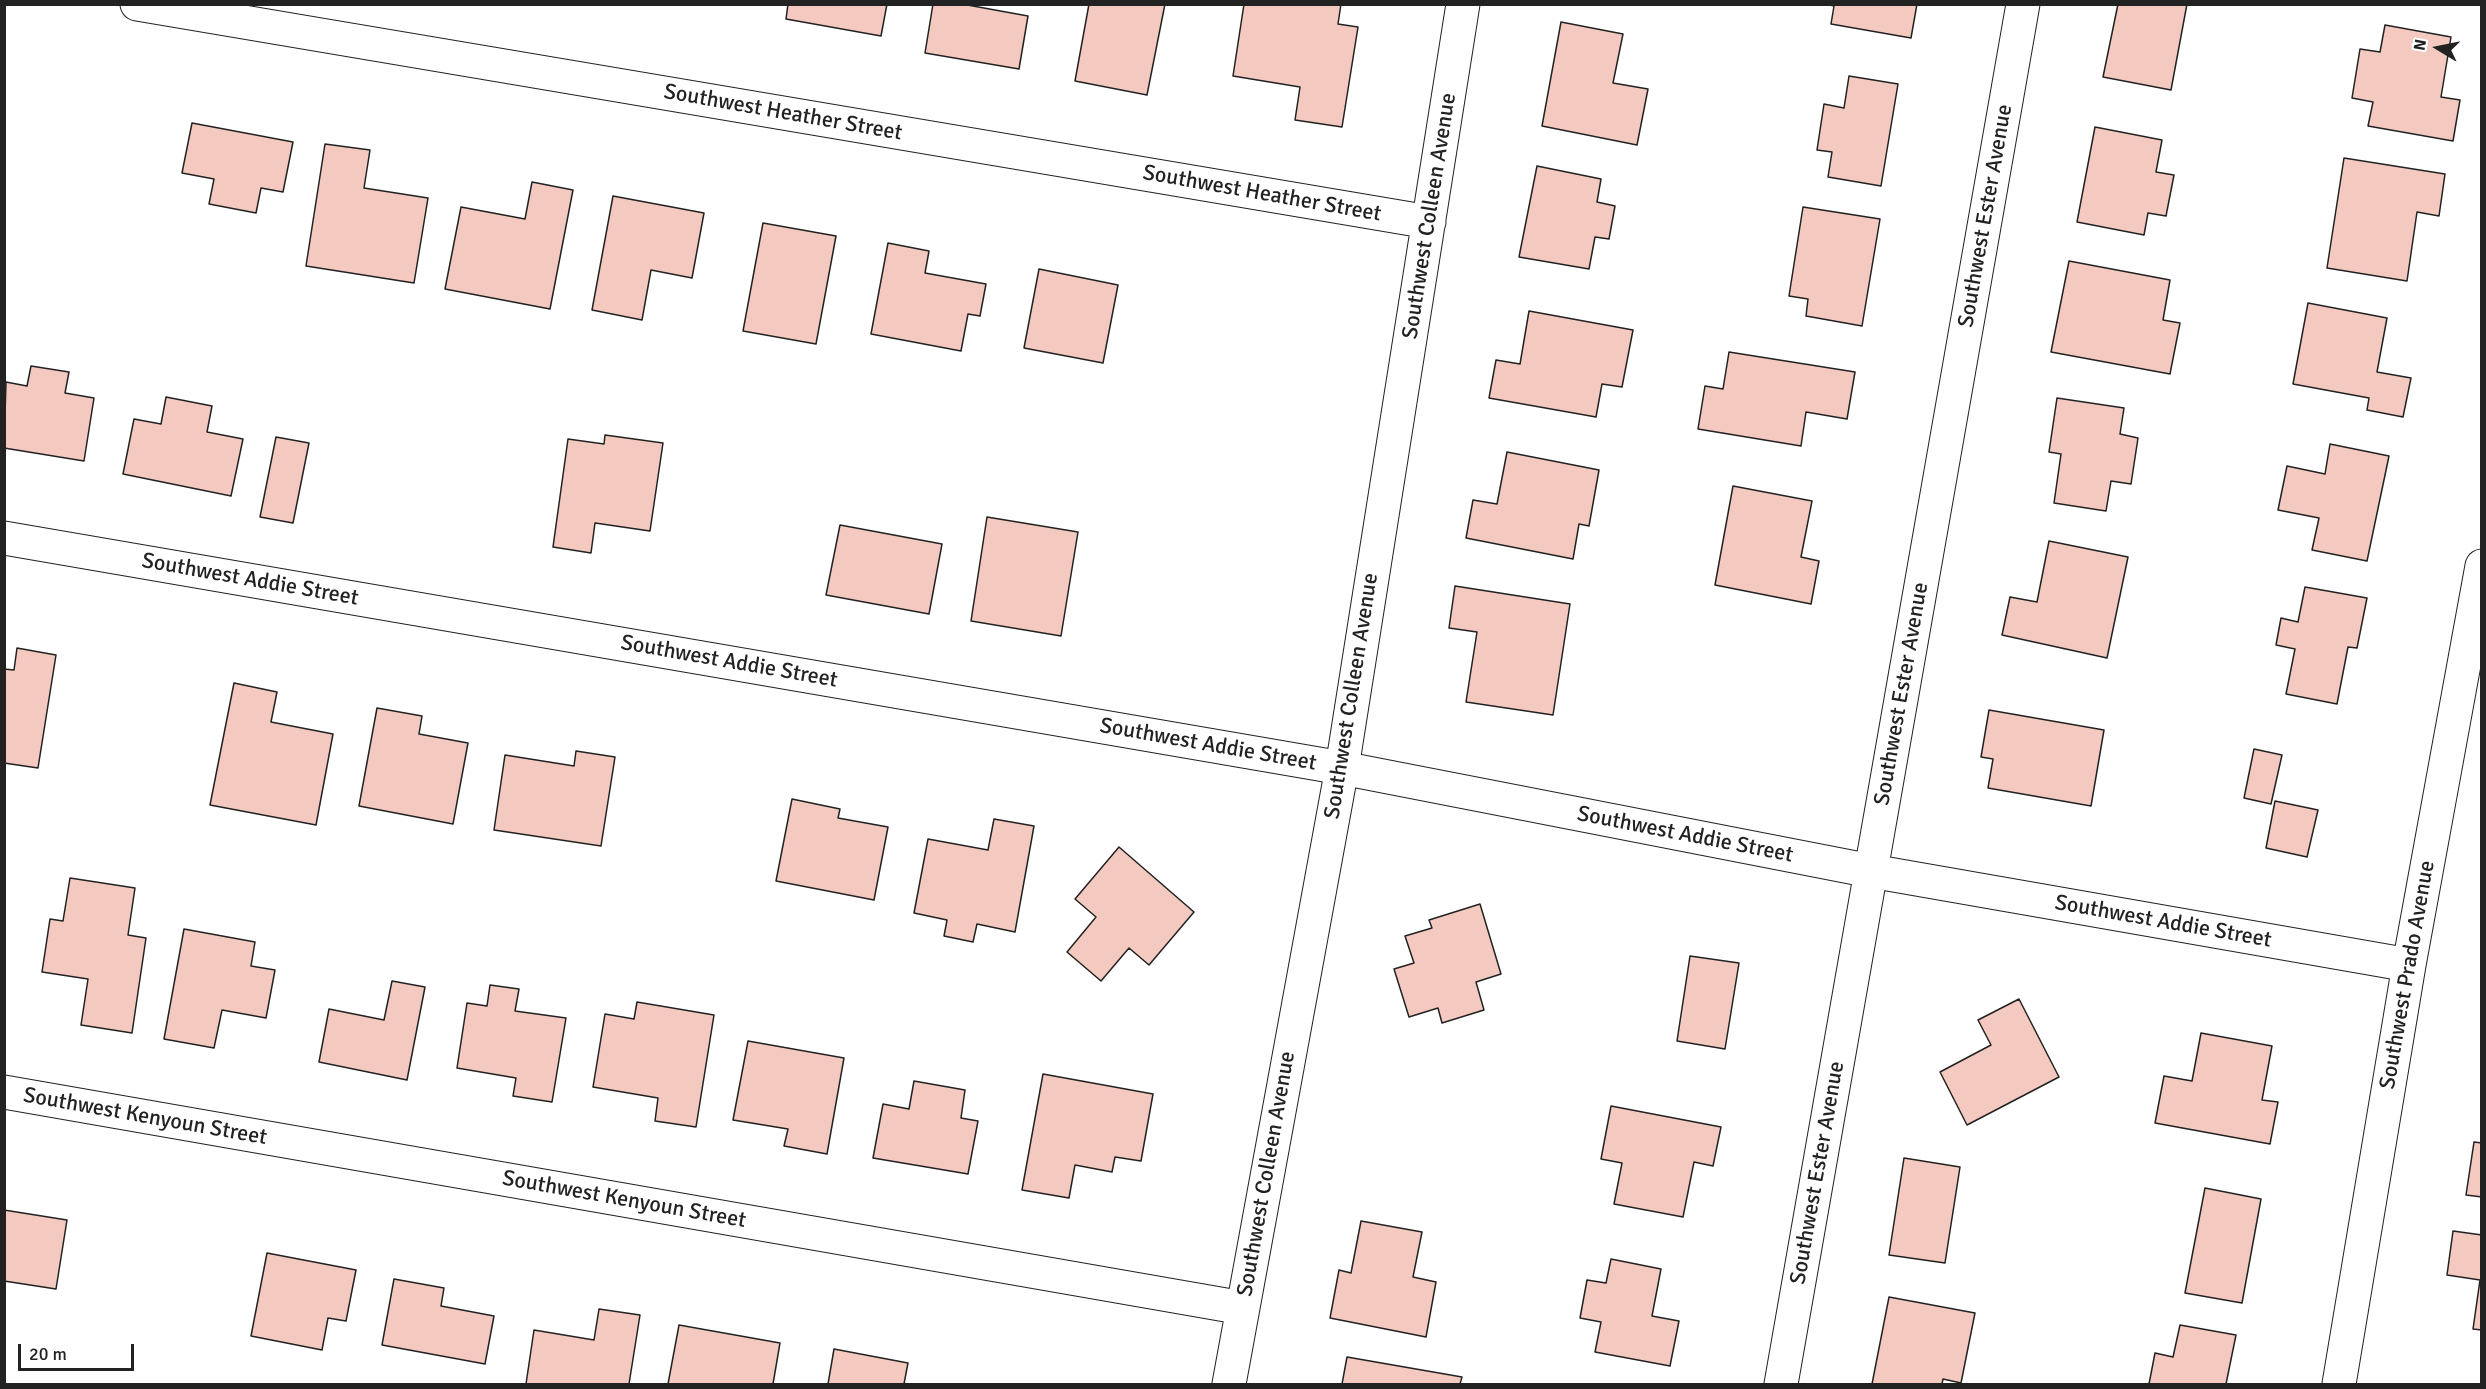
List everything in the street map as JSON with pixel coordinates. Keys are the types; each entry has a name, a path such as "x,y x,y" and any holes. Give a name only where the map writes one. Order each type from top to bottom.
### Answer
{"street":[{"name":"Southwest Heather Street","path":"137,4 1429,222"},
{"name":"Southwest Colleen Avenue","path":"1229,1384 1342,768 1463,4"},
{"name":"Southwest Ester Avenue","path":"1781,1384 2023,4"},
{"name":"Southwest Addie Street","path":"4,538 1342,768 1871,871 2409,965"},
{"name":"Southwest Prado Avenue","path":"2339,1384 2409,965 2481,566"},
{"name":"Southwest Kenyoun Street","path":"4,1092 1243,1308"}],"building":[{"path":"788,4 887,4 881,36 786,19"},
{"path":"933,4 962,4 1028,16 1019,69 925,53"},
{"path":"1089,4 1165,4 1147,95 1075,81"},
{"path":"1244,4 1341,4 1338,24 1358,27 1342,127 1295,120 1300,87 1233,76"},
{"path":"1826,4 1917,4 1911,38 1831,24 1834,6"},
{"path":"2118,4 2187,4 2171,90 2103,77"},
{"path":"1561,22 1623,34 1613,83 1648,89 1637,145 1542,126"},
{"path":"2385,25 2451,37 2441,97 2460,100 2453,141 2368,126 2373,102 2352,98 2360,49 2380,52"},
{"path":"1849,76 1898,84 1881,186 1828,177 1832,152 1817,150 1824,104 1844,108"},
{"path":"192,123 293,142 283,192 261,188 256,213 209,204 214,179 182,173"},
{"path":"2095,127 2162,140 2156,172 2174,175 2166,216 2148,213 2144,235 2077,222"},
{"path":"325,144 370,150 364,188 428,198 414,283 306,266"},
{"path":"2344,158 2445,174 2439,216 2417,212 2407,281 2327,268"},
{"path":"1537,166 1601,179 1597,202 1615,206 1609,239 1595,237 1589,269 1519,257"},
{"path":"532,182 573,190 550,309 445,289 461,207 525,219"},
{"path":"613,196 704,213 692,278 651,270 642,320 592,310"},
{"path":"1803,207 1880,219 1862,326 1806,316 1808,299 1789,296"},
{"path":"763,223 836,236 816,344 743,331"},
{"path":"888,243 929,251 925,273 986,284 980,316 968,314 961,351 871,334"},
{"path":"2069,261 2170,280 2163,320 2180,323 2170,374 2051,352"},
{"path":"1039,269 1118,285 1103,363 1024,348"},
{"path":"2308,303 2387,318 2377,372 2411,378 2403,417 2367,410 2369,398 2293,384"},
{"path":"1529,311 1633,330 1622,387 1602,384 1596,417 1489,398 1496,360 1520,364"},
{"path":"1729,352 1855,372 1847,419 1806,412 1801,446 1698,429 1705,386 1723,389"},
{"path":"31,366 69,372 65,393 94,398 84,461 4,448 6,382 27,386"},
{"path":"166,397 212,406 207,432 243,439 231,496 123,474 134,419 161,424"},
{"path":"2057,398 2124,408 2120,434 2138,438 2131,484 2111,481 2106,511 2054,503 2061,454 2049,452"},
{"path":"605,435 663,443 650,531 595,523 591,553 553,547 568,439 604,444"},
{"path":"276,437 309,443 293,523 260,517"},
{"path":"2330,444 2389,456 2367,561 2312,550 2319,518 2278,510 2287,466 2325,474"},
{"path":"1507,452 1599,470 1589,526 1579,524 1573,559 1466,538 1473,500 1497,504"},
{"path":"1733,486 1812,501 1801,557 1819,561 1811,604 1715,585"},
{"path":"987,517 1078,532 1061,636 971,621"},
{"path":"840,525 942,544 929,614 826,595"},
{"path":"2049,541 2128,557 2107,658 2002,635 2010,597 2037,602"},
{"path":"1455,586 1570,604 1553,715 1466,702 1477,632 1449,628"},
{"path":"2305,587 2367,598 2357,648 2348,647 2337,704 2286,694 2295,649 2276,645 2281,618 2298,622"},
{"path":"17,648 56,655 38,768 4,763 4,669 14,670"},
{"path":"234,683 277,692 271,722 333,734 316,825 210,805"},
{"path":"377,708 422,716 419,734 468,743 453,824 359,806"},
{"path":"1989,710 2104,730 2091,806 1988,788 1993,759 1981,757"},
{"path":"2254,749 2282,755 2271,804 2244,798"},
{"path":"576,751 615,757 601,846 494,830 505,755 574,766"},
{"path":"792,799 840,809 838,818 888,827 874,900 776,881"},
{"path":"2275,801 2318,810 2307,857 2266,848"},
{"path":"994,819 1034,826 1015,932 977,924 973,942 944,936 947,920 914,913 928,839 988,850"},
{"path":"1119,847 1194,912 1149,965 1129,948 1101,981 1067,952 1096,917 1075,899"},
{"path":"70,878 135,888 128,935 146,938 132,1033 81,1025 88,979 42,972 50,919 63,921"},
{"path":"1480,904 1501,974 1476,982 1484,1010 1442,1023 1438,1008 1409,1017 1394,969 1414,963 1405,936 1432,928 1429,920"},
{"path":"184,929 255,942 251,966 275,970 266,1018 222,1010 214,1048 164,1039"},
{"path":"1690,956 1739,963 1725,1049 1677,1041"},
{"path":"392,981 425,987 407,1080 319,1062 329,1009 384,1020"},
{"path":"490,985 519,989 515,1011 566,1018 552,1102 513,1096 516,1078 457,1068 467,1003 487,1006"},
{"path":"2019,999 2059,1077 1967,1125 1940,1072 1991,1045 1978,1020"},
{"path":"637,1002 714,1015 696,1127 655,1121 658,1098 593,1087 605,1014 634,1019"},
{"path":"2201,1033 2272,1046 2262,1100 2278,1102 2270,1144 2155,1123 2164,1076 2192,1081"},
{"path":"748,1041 844,1058 827,1154 784,1146 788,1129 733,1120"},
{"path":"1043,1074 1153,1094 1141,1161 1115,1157 1112,1172 1075,1165 1069,1198 1022,1190"},
{"path":"914,1081 965,1090 961,1118 978,1121 968,1174 873,1158 883,1104 909,1109"},
{"path":"1611,1106 1721,1127 1713,1166 1694,1162 1683,1217 1614,1204 1622,1163 1601,1159"},
{"path":"2474,1142 2482,1143 2482,1197 2466,1195"},
{"path":"1904,1158 1960,1167 1945,1263 1889,1255"},
{"path":"2205,1188 2261,1199 2242,1303 2185,1293"},
{"path":"4,1210 67,1220 56,1289 4,1281"},
{"path":"1361,1221 1422,1232 1413,1277 1436,1282 1426,1337 1330,1318 1339,1270 1351,1273"},
{"path":"2453,1231 2482,1235 2482,1330 2473,1329 2480,1280 2447,1275"},
{"path":"267,1253 356,1270 346,1321 328,1318 322,1350 251,1336"},
{"path":"1611,1259 1661,1269 1652,1316 1679,1321 1670,1366 1595,1352 1601,1322 1580,1318 1587,1280 1606,1283"},
{"path":"394,1279 444,1288 441,1306 494,1316 485,1364 382,1345"},
{"path":"1889,1297 1975,1313 1961,1383 1943,1379 1942,1384 1872,1384"},
{"path":"599,1309 640,1315 629,1384 526,1384 534,1330 594,1340"},
{"path":"679,1325 780,1343 773,1384 668,1384"},
{"path":"2180,1325 2236,1335 2226,1384 2149,1384 2155,1353 2173,1357"},
{"path":"834,1349 908,1363 904,1384 828,1384"},
{"path":"1347,1357 1462,1377 1460,1384 1342,1384"}]}
